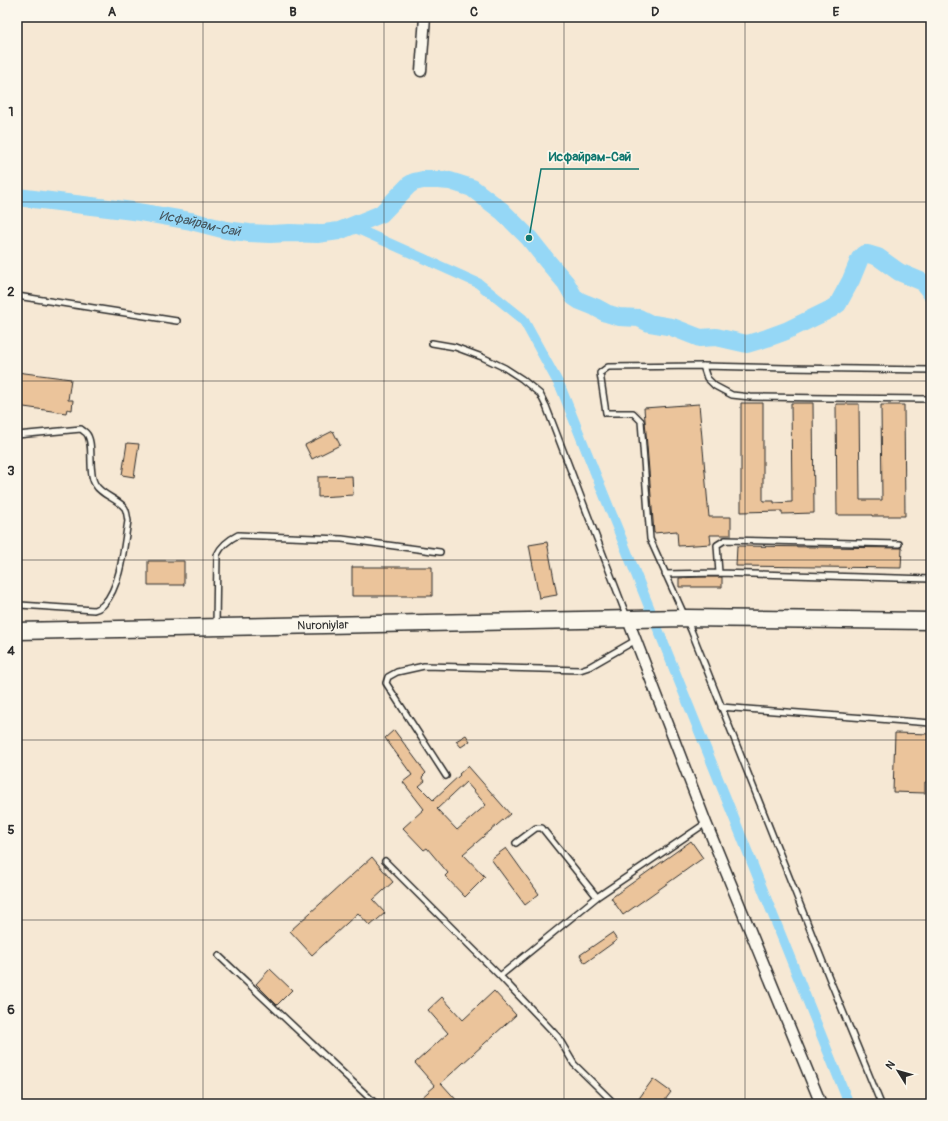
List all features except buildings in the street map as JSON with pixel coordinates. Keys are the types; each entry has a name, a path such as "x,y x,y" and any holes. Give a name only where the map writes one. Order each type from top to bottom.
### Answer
{"main road":[{"name":"Nuroniylar","path":"17,631 685,618 931,620"}],"street":[{"path":"421,71 425,17"},
{"path":"628,620 706,823 821,1104"}],"lane":[{"path":"17,296 177,321"},
{"path":"432,343 455,347 482,357 505,368 522,379 540,394 546,406 628,620"},
{"path":"704,366 707,378 715,386 732,395 750,397 931,399"},
{"path":"881,1104 685,618 650,538 641,421 633,412 613,414 606,413 600,373 608,367 704,366 931,370"},
{"path":"17,436 81,430 86,432 89,438 91,472 94,484 102,492 124,507 127,513 128,521 118,580 104,605 94,610 20,606 17,604"},
{"path":"216,627 217,555 220,549 229,540 238,535 342,539 440,552"},
{"path":"719,573 717,545 725,540 899,544"},
{"path":"666,574 719,573 931,579"},
{"path":"446,776 386,683 388,677 397,672 424,666 580,670 589,667 636,640"},
{"path":"721,707 931,723"},
{"path":"500,976 597,897 706,823"},
{"path":"516,843 536,828 542,828 597,897"},
{"path":"385,861 500,976 558,1037 574,1064 615,1104"},
{"path":"219,956 376,1104"}],"waterway":[{"name":"Исфайрам-Сай","path":"17,197 133,211 191,221 226,230 249,233 317,234 339,231 381,214 409,185 414,182 423,180 450,181 472,188 502,211 529,238 566,283 574,297 580,301 606,313 619,317 639,318 649,323 672,327 700,338 716,337 747,344 786,331 831,309 838,304 851,280 860,258 864,254 878,257 899,272 923,282 931,293"},
{"path":"351,226 478,283 523,319 561,388 849,1104"}],"place":[{"name":"Исфайрам-Сай","path":"529,238"}]}
